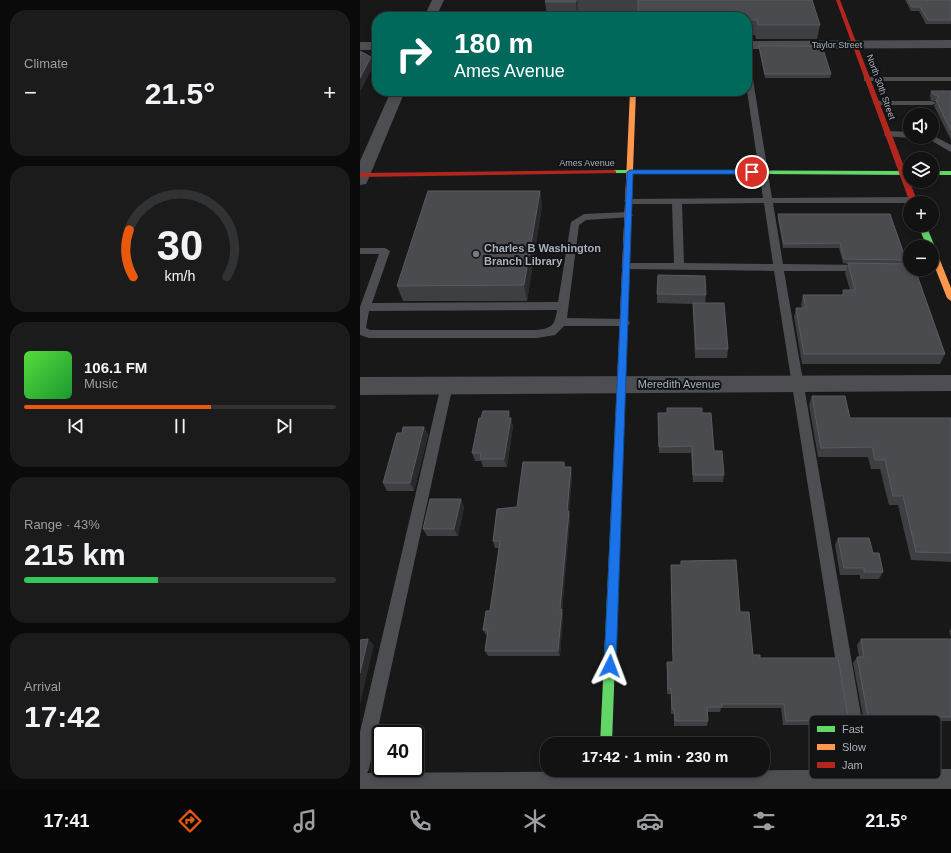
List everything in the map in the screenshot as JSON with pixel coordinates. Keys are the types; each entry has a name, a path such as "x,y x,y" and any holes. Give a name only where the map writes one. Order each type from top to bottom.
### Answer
{"main road":[{"name":"North 30th Street","path":"838,0 888,134 903,166"},
{"path":"606,737 633,96"},
{"name":"Ames Avenue","path":"361,177 630,172 903,172"},
{"path":"939,172 951,172"},
{"path":"939,275 951,298"}],"street":[{"path":"432,12 438,0"},
{"name":"Taylor Street","path":"752,45 951,44"},
{"path":"360,46 372,46"},
{"path":"361,177 396,96"},
{"name":"Meredith Avenue","path":"360,386 951,383"},
{"path":"360,789 605,782 730,788 951,785"}],"lane":[{"path":"867,79 951,79"},
{"path":"752,96 796,383 852,715"},
{"path":"876,103 914,106 932,104"},
{"path":"888,134 903,135"},
{"path":"939,142 951,149"},
{"path":"629,201 903,201"},
{"path":"677,201 679,267"},
{"path":"360,251 385,251 361,319 360,330 369,334 537,334 551,332 561,322 574,224 584,217 628,215"},
{"path":"626,266 872,268"},
{"path":"366,307 562,306"},
{"path":"561,322 624,323"},
{"path":"360,769 447,385"},
{"path":"863,779 864,786"}],"building":[{"path":"546,0 576,0 576,2 545,2"},
{"path":"638,0 812,0 820,25 758,25 757,20 752,20 752,12 638,12"},
{"path":"908,0 951,0 951,20 928,20 920,7 912,7"},
{"path":"759,46 822,46 831,74 765,74"},
{"path":"360,51 371,57 360,78"},
{"path":"931,91 951,91 951,131 936,100 939,97"},
{"name":"Charles B Washington Branch Library","path":"428,191 540,191 524,285 397,286"},
{"path":"778,214 890,214 903,251 903,260 844,259 840,243 784,244"},
{"path":"848,263 903,264 903,276 917,276 945,354 804,354 796,308 806,308 803,295 844,295 843,290 855,290"},
{"path":"658,275 705,276 706,295 657,294"},
{"path":"693,303 724,303 728,349 696,349"},
{"path":"812,396 845,396 850,418 951,418 951,553 916,552 903,496 893,496 885,460 875,460 872,447 821,448"},
{"path":"667,408 702,408 702,413 711,413 714,451 722,451 724,475 693,475 692,446 659,447 658,413 667,413"},
{"path":"483,411 509,411 508,418 511,418 504,459 480,459 481,453 472,453 479,418 481,418"},
{"path":"403,427 424,427 410,483 383,483 397,433 402,433"},
{"path":"523,462 564,462 564,467 571,467 558,651 485,651 488,630 483,630 486,611 490,611 500,541 493,541 497,509 517,507"},
{"path":"430,499 461,499 454,529 423,529"},
{"path":"838,538 869,538 873,553 879,553 883,572 864,572 864,568 844,568"},
{"path":"736,560 740,612 749,612 753,655 760,655 760,658 838,658 848,715 809,715 809,721 786,721 784,704 721,704 722,707 707,707 708,721 675,721 674,709 672,709 671,689 668,689 667,662 673,662 671,565 681,565 681,561"},
{"path":"368,639 360,673 360,640"},
{"path":"861,639 951,639 951,717 941,717 941,715 868,715 857,657 864,657"}],"traffic: fast":[{"path":"614,172 903,173"},
{"path":"939,173 951,173"},
{"path":"925,232 928,240"},
{"path":"606,737 621,384"}],"traffic: slow":[{"path":"621,384 633,96"},
{"path":"939,268 951,298"}],"traffic: jam":[{"path":"838,0 911,196"},
{"path":"360,175 614,172"}],"place":[{"name":"Charles B Washington Branch Library","path":"476,254"}],"route":[{"path":"610,666 630,172 752,172"}]}
